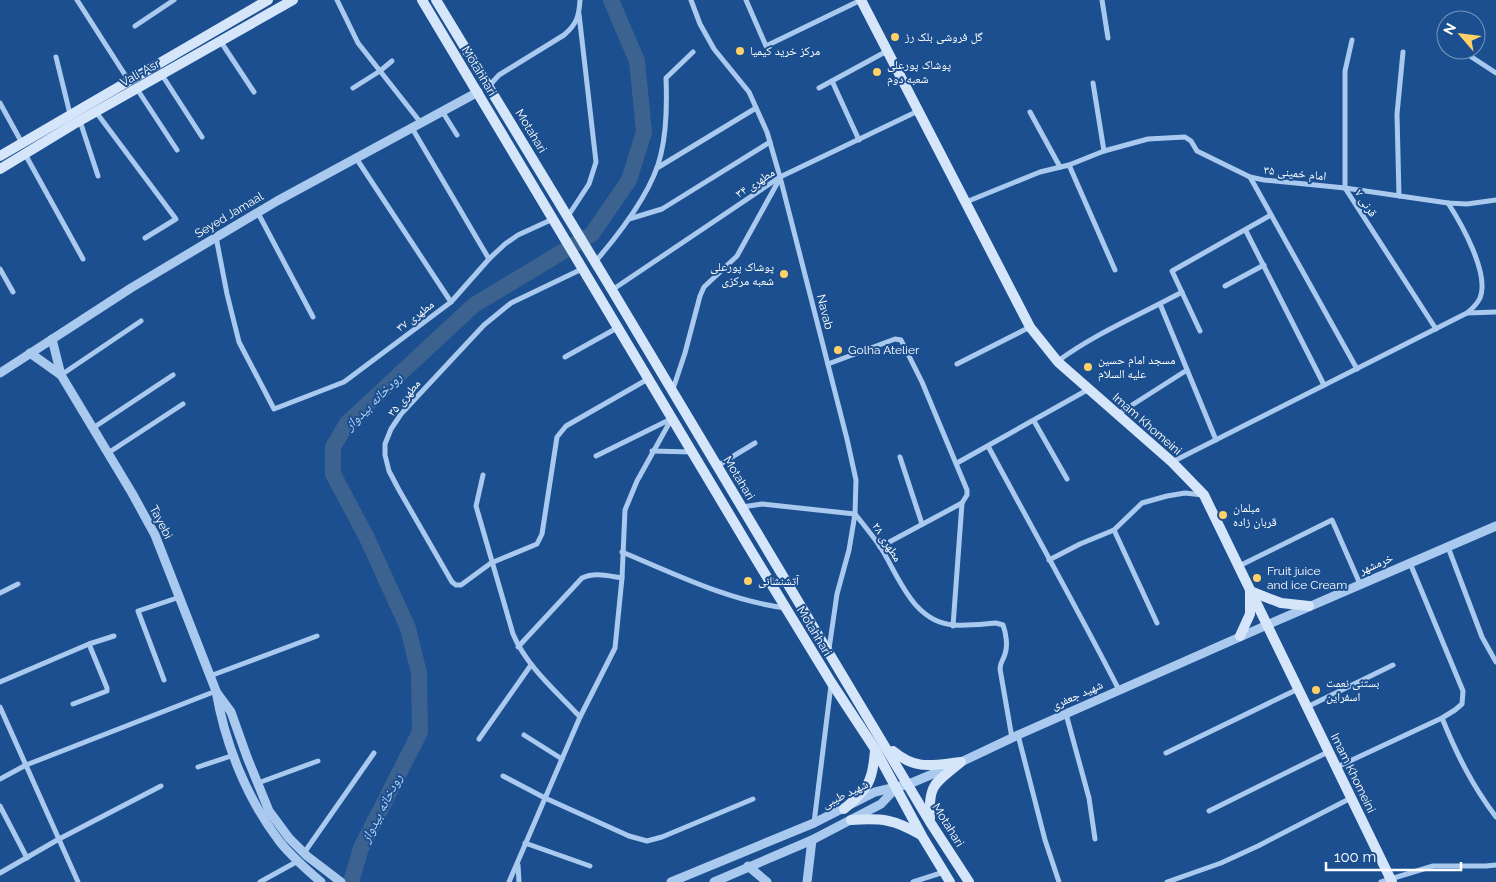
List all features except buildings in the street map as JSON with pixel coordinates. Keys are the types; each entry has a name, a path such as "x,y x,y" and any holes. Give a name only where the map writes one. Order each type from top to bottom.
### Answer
{"main road":[{"name":"Vali-Asr","path":"0,169 75,120 129,81 268,0"},
{"name":"Vali-Asr","path":"0,156 22,143 96,112 293,0"},
{"name":"Motahhari","path":"422,0 571,249"},
{"name":"Motahhari","path":"436,0 489,86"},
{"name":"Imam Khomeini","path":"861,0 1030,327 1058,362 1172,462 1204,495 1351,798 1388,881"},
{"name":"Motahari","path":"489,86 886,745 930,822 969,882"},
{"path":"580,267 571,249 584,242"},
{"name":"Motahhari","path":"580,267 831,682 875,749 923,838 950,882"},
{"path":"753,554 765,547"},
{"path":"1240,636 1250,614 1250,591 1281,603 1309,606"},
{"path":"886,745 911,763 925,766 962,762"},
{"path":"844,809 859,796 868,784 873,771 875,749"},
{"path":"930,822 929,799 932,790 936,783 962,762"},
{"path":"851,820 873,818 889,820 902,824 923,838 937,832"}],"street":[{"path":"77,0 129,81"},
{"path":"135,26 174,0"},
{"path":"337,0 358,43 421,123"},
{"path":"489,86 499,75 564,35 577,22 580,0"},
{"name":"Navab","path":"691,0 700,24 714,49 749,92 770,142 856,480 855,514 849,550 837,594 829,650"},
{"path":"746,0 766,46 861,0"},
{"path":"1102,0 1108,38"},
{"path":"568,217 588,184 596,162 579,14"},
{"name":"قرنی ۷","path":"1352,40 1345,71 1345,188 1436,329"},
{"path":"222,42 254,92"},
{"path":"819,88 887,51"},
{"path":"594,259 617,236 629,219 657,168 665,130 666,78 692,52"},
{"path":"1400,196 1397,114 1403,52"},
{"path":"56,57 75,120 98,176"},
{"path":"1476,60 1496,73"},
{"path":"353,88 392,61"},
{"path":"162,75 202,137"},
{"path":"832,81 859,140"},
{"path":"1093,83 1104,151"},
{"path":"137,89 177,150"},
{"name":"Seyed Jamaal","path":"0,373 130,288 216,237 478,92"},
{"path":"0,103 22,143"},
{"path":"657,168 756,108"},
{"name":"مطهری ۳۴","path":"612,290 780,177 918,111"},
{"path":"96,112 176,219 146,238"},
{"path":"442,112 457,135"},
{"path":"1030,112 1060,167"},
{"path":"412,128 489,258"},
{"name":"امام خمینی ۳۵","path":"965,202 1023,178 1069,165 1104,151 1148,139 1185,137 1191,140 1197,151 1250,177 1264,180 1345,188 1448,203 1467,204 1496,200"},
{"path":"629,219 662,209 770,142"},
{"path":"25,154 83,259"},
{"path":"356,158 451,302"},
{"path":"1069,165 1115,270"},
{"path":"672,390 686,354 700,296 704,287 737,256 780,177"},
{"path":"1250,177 1357,369"},
{"path":"1172,462 1467,313 1480,298 1482,285 1479,269 1470,245 1460,221 1448,203"},
{"path":"258,213 312,317"},
{"path":"1200,332 1172,271 1272,216"},
{"name":"مطهری ۳۷","path":"216,237 239,342 274,409 344,382 451,302 489,258 518,235 553,218"},
{"path":"1246,231 1324,385"},
{"path":"1225,286 1264,265"},
{"name":"مطهری ۳۵","path":"491,563 466,583 456,585 452,582 398,490 389,471 385,455 385,444 401,414 484,325 511,303 580,267"},
{"path":"0,269 13,292"},
{"path":"1058,362 1073,350 1137,314 1182,292"},
{"path":"1160,304 1216,440"},
{"path":"1467,313 1496,312"},
{"path":"61,375 142,321"},
{"path":"957,364 1030,327"},
{"path":"565,356 617,328"},
{"path":"828,364 895,339 901,340 922,382 967,490 967,495 962,503 953,626"},
{"name":"Tayebi","path":"52,340 61,375 155,535 216,691 220,718 246,787 261,815 281,843 321,882"},
{"name":"Tayebi","path":"30,353 61,375"},
{"path":"1117,414 1187,370"},
{"path":"93,428 173,375"},
{"path":"491,563 537,544 540,540 557,437 560,432 566,426 648,379"},
{"path":"957,463 1089,389"},
{"path":"108,453 183,404"},
{"path":"509,882 580,717 615,648 622,578 625,510 636,481 672,418"},
{"path":"596,456 672,418"},
{"path":"1034,421 1067,479"},
{"path":"717,466 755,443"},
{"path":"988,446 1049,560 1077,607 1119,690"},
{"path":"652,451 692,452"},
{"path":"900,457 922,524"},
{"path":"482,475 476,506 512,634 518,647 531,665 580,717"},
{"path":"1049,560 1080,544 1114,530 1142,503 1185,493 1204,495"},
{"path":"880,547 962,503"},
{"path":"742,507 762,504 855,514"},
{"name":"مطهری ۲۸","path":"855,514 880,547 910,600 920,611 936,621 953,626 1000,623 1004,628 1007,647 1004,658 1001,660 1000,669 1015,736"},
{"path":"1239,567 1332,520 1360,584"},
{"name":"خرمشهر","path":"1266,625 1496,526"},
{"path":"1114,530 1157,623"},
{"path":"1448,547 1482,637 1496,662"},
{"path":"622,552 718,592 766,606 786,608"},
{"path":"1336,767 1442,718 1462,704 1463,691 1410,563"},
{"path":"518,647 582,578 597,574 622,578"},
{"path":"0,593 18,584"},
{"path":"164,680 138,611 180,597"},
{"name":"شهید جعفری","path":"896,788 962,762 1015,736 1266,625"},
{"path":"0,682 89,644 114,636"},
{"path":"210,676 317,636"},
{"path":"74,704 107,691 89,644"},
{"path":"479,739 531,665"},
{"path":"1307,707 1393,665"},
{"path":"814,823 831,682"},
{"path":"1166,753 1298,689"},
{"path":"0,779 26,765 216,691"},
{"name":"Tayebi","path":"216,691 231,712 270,811 288,838 341,882"},
{"path":"0,707 78,882"},
{"path":"1066,714 1089,798 1095,839"},
{"path":"1442,718 1470,780 1496,817"},
{"path":"524,735 562,759"},
{"path":"1015,736 1059,882"},
{"path":"1209,811 1328,752"},
{"path":"304,853 374,753"},
{"path":"198,767 234,755"},
{"path":"258,783 318,761"},
{"path":"503,776 545,798 629,836 647,841 662,837 753,799"},
{"path":"0,873 161,786"},
{"name":"شهید طیبی","path":"671,882 814,823 875,792 896,788"},
{"name":"شهید طیبی","path":"714,882 812,840 851,820 881,804 896,788"},
{"path":"1167,882 1221,863 1351,798"},
{"path":"0,806 27,858"},
{"path":"807,882 812,840"},
{"path":"525,843 590,866"},
{"path":"260,882 298,861"},
{"path":"517,862 519,882"},
{"path":"1388,881 1433,866 1496,865"},
{"path":"748,866 767,882"},
{"path":"913,882 944,872"}],"waterway":[{"name":"رودخانه بیدواز","path":"351,882 361,848 420,732 419,673 408,628 367,538 333,474 333,447 347,423 474,305 592,234 629,180 644,132 637,61 611,0"}],"place":[{"name":"گل فروشی بلک رز","path":"895,37"},
{"name":"مرکز خرید کیمیا","path":"740,51"},
{"name":"پوشاک پورعلی شعبه دوم","path":"877,72"},
{"name":"پوشاک پورعلی شعبه مرکزی","path":"784,274"},
{"name":"Golha Atelier","path":"838,350"},
{"name":"مسجد امام حسین علیه السلام","path":"1088,367"},
{"name":"مبلمان قربان زاده","path":"1223,515"},
{"name":"Fruit juice and ice Cream","path":"1257,578"},
{"name":"آتشنشانی","path":"748,581"},
{"name":"بستنی نعمت اسفراین","path":"1316,690"}]}
